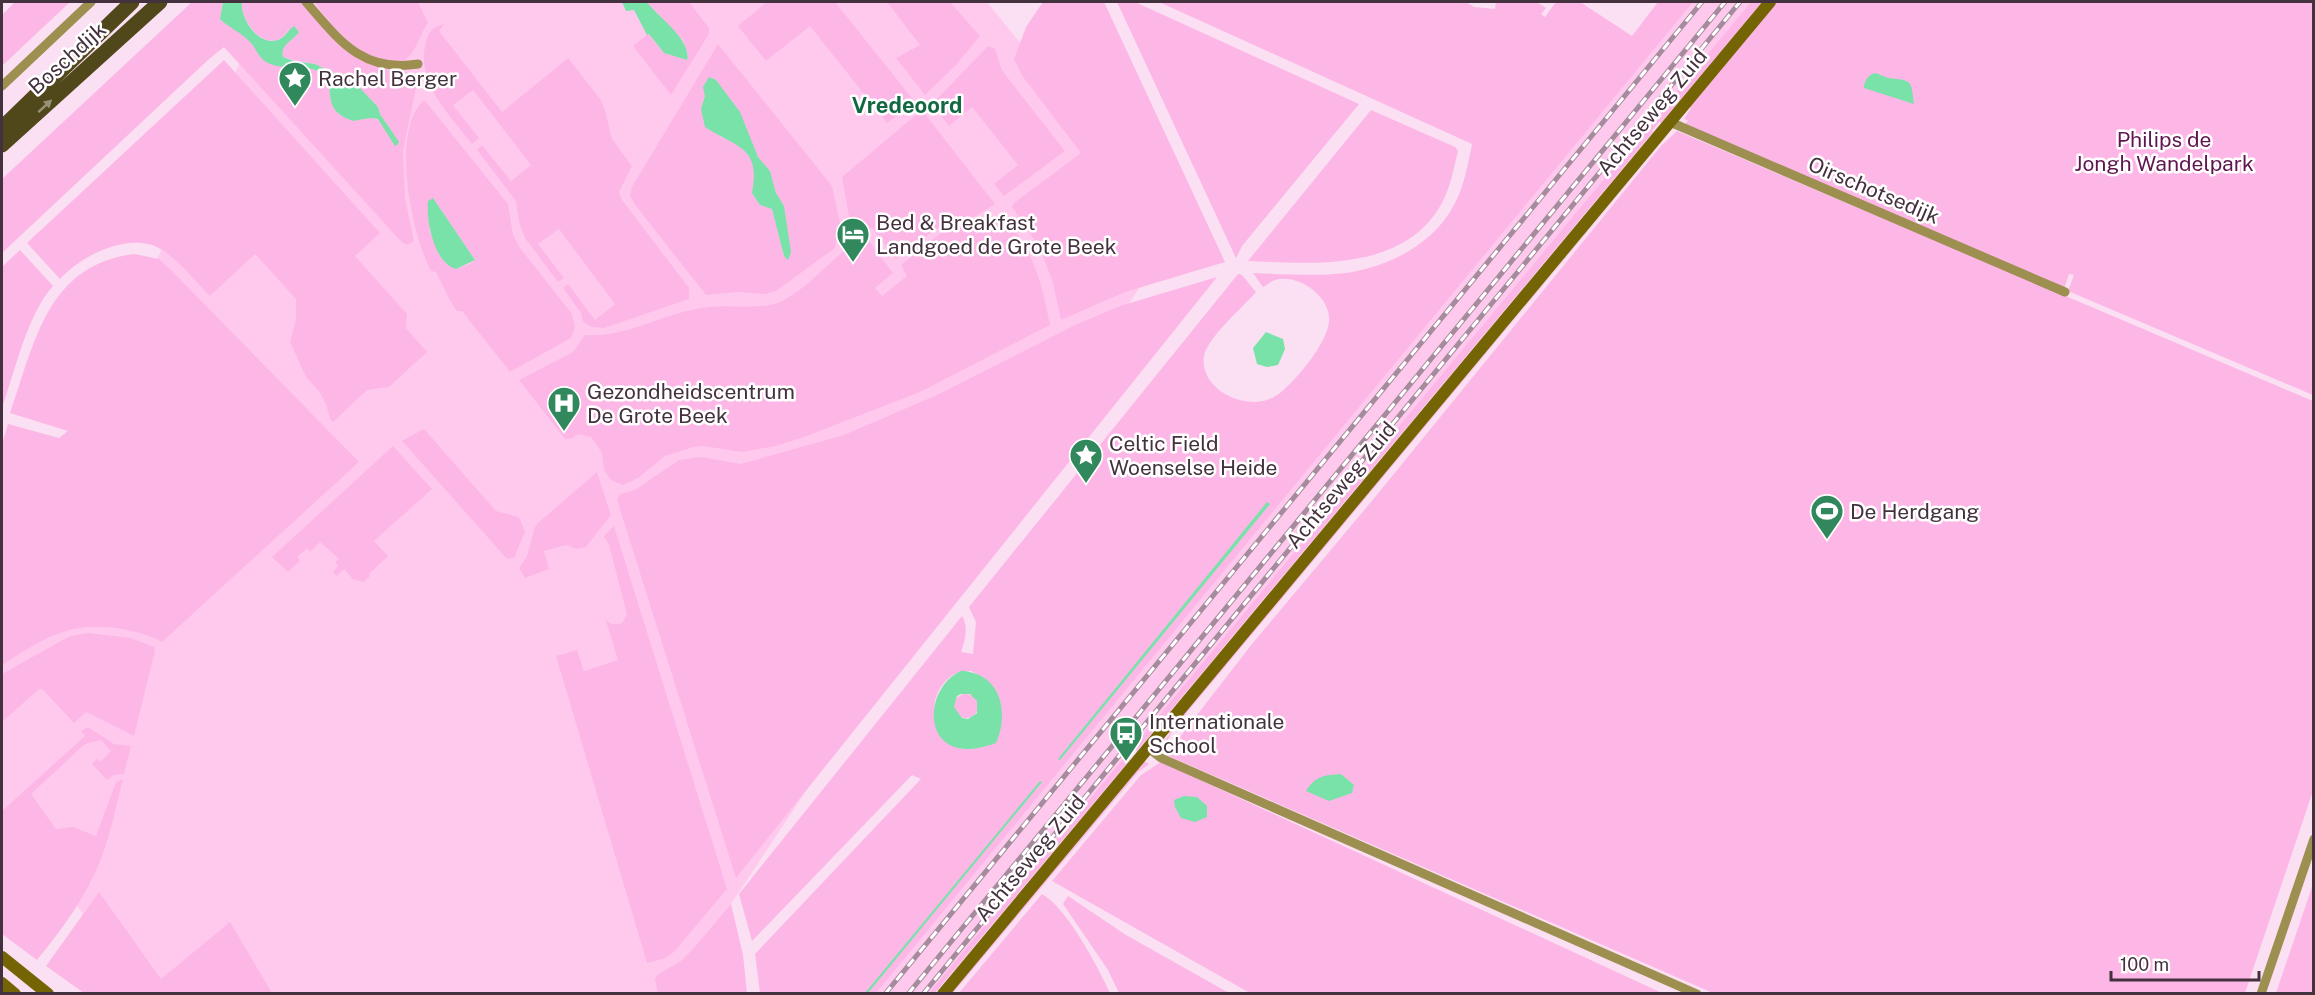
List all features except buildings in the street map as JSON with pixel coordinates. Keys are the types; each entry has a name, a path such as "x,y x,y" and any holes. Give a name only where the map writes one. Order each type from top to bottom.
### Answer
{"main road":[{"name":"Boschdijk","path":"2,128 132,2"},
{"name":"Boschdijk","path":"2,145 160,2"}],"street":[{"name":"Boschdijk","path":"2,86 91,2"},
{"path":"306,2 340,39 370,61 400,67 418,64"},
{"name":"Achtseweg Zuid","path":"942,993 1770,2"},
{"name":"Oirschotsedijk","path":"1670,122 2065,292"},
{"path":"1148,748 1161,758 1697,993"},
{"path":"2261,993 2313,839"},
{"path":"2,957 48,993"},
{"path":"2,983 15,993"}],"shaded area":[{"path":"223,2 242,2 242,9 248,24 265,40 280,39 294,26 299,32 283,49 283,57 315,64 356,84 378,107 380,114 399,142 397,145 395,146 378,119 353,121 338,113 332,103 327,76 313,69 275,66 265,61 252,44 220,19"},
{"name":"Gezondheidscentrum De Grote Beek","path":"265,2 987,2 1175,234 672,993 143,993 2,807 2,630"},
{"path":"622,2 647,2 679,37 687,52 687,60 664,53 649,34 647,35 634,10 626,11"},
{"path":"1669,2 1759,2 932,993 858,994"},
{"path":"1875,73 1909,83 1914,104 1864,88 1867,79"},
{"path":"709,77 716,80 740,112 758,157 770,171 776,193 784,206 791,252 788,260 784,256 772,209 760,205 752,193 754,178 750,157 744,150 705,127 701,109 705,96 703,87"},
{"path":"433,198 475,260 456,269 442,259 433,240 428,219 428,201"},
{"path":"1266,332 1283,339 1285,349 1278,365 1267,367 1257,364 1253,348"},
{"path":"1267,502 1270,504 1060,760 1058,759"},
{"path":"961,671 974,673 985,678 993,686 1001,707 1002,719 996,743 963,749 946,743 938,734 934,711 942,687","holes":["970,694 977,701 977,713 968,719 962,718 954,707 957,696"]},
{"path":"1341,774 1354,785 1352,793 1329,801 1306,791 1313,782 1321,777"},
{"path":"1040,781 1042,782 868,993 865,993"},
{"path":"1184,796 1197,797 1207,806 1207,817 1195,822 1181,818 1174,800"}],"green space":[{"path":"15,2 70,2 2,66 2,15"},
{"path":"192,2 223,2 220,19 247,38 261,57 268,62 279,66 314,69 327,76 334,108 338,113 353,121 370,118 386,122 378,106 351,81 315,64 283,57 284,47 297,35 288,30 281,37 273,40 258,35 246,20 242,2 300,2 360,60 388,70 412,73 417,83 403,151 405,198 414,241 408,245 396,236 224,47 2,253 2,179"},
{"path":"315,2 418,2 428,23 410,56 395,63 382,61 355,46 342,35"},
{"path":"647,2 689,2 709,28 709,34 671,95 633,46 648,34 664,53 686,60 688,54 683,40"},
{"path":"767,2 835,2 915,102 887,123 810,26 766,61 738,26"},
{"path":"887,2 950,2 980,36 955,66 925,95 896,58 920,45"},
{"path":"1043,2 1104,2 1225,262 1125,292 1061,320 1053,283 1040,248 1012,207 1014,203 1081,153 1023,77 1014,59 1026,27"},
{"path":"1117,2 1135,2 1359,104 1242,246 1236,258"},
{"path":"1159,2 1466,2 1474,7 1495,9 1496,2 1537,2 1546,8 1541,14 1545,17 1556,2 1580,2 1632,36 1658,2 1693,2 876,993 760,993 755,954 921,779 912,775 752,941 739,894 962,616 966,629 961,652 973,654 976,622 969,607 1238,274 1242,275 1256,292 1212,340 1204,356 1204,369 1209,380 1218,389 1242,401 1255,402 1268,399 1287,387 1317,351 1329,322 1325,304 1312,289 1294,280 1284,279 1263,287 1253,273 1315,275 1352,272 1370,268 1404,254 1433,233 1454,205 1463,183 1472,144","holes":["971,671 986,679 986,746 959,748 941,734 937,724 934,714 938,692 944,683 957,673"]},
{"path":"1751,2 1762,2 1661,123 1659,122 935,993 929,993"},
{"name":"Philips de Jongh Wandelpark","path":"1777,2 2313,2 2313,395 2068,291 2074,275 2069,274 2064,289 1685,125 1688,120 1684,119 1691,108 1689,106"},
{"path":"444,24 439,31 502,112 568,58 601,100 612,139 632,166 619,192 622,200 689,288 689,299 604,328 592,327 583,322 581,313 563,288 568,284 595,320 615,304 559,229 538,244 564,278 558,282 525,238 519,222 516,201 477,150 482,145 511,181 531,165 473,90 453,105 479,138 472,144 445,110 430,84 425,71 426,42 432,30"},
{"path":"718,44 832,186 840,223 835,248 776,291 765,294 737,292 706,295 636,206 630,196 632,187","holes":["705,96 749,137 758,157 770,171 776,193 784,206 784,256 772,209 760,205 752,193 755,179 752,160 742,146 720,137 701,109"]},
{"path":"988,46 995,49 1001,68 1007,77 1065,151 1004,196 994,184 1018,165 972,107 949,126 932,104"},
{"path":"224,60 380,233 355,256 407,314 406,328 427,352 389,387 367,390 333,422 319,391 306,377 290,342 296,319 296,299 255,254 210,296 176,261 164,251 151,245 137,243 108,248 81,261 60,279 27,243"},
{"path":"423,101 426,102 508,204 513,235 520,248 572,314 575,327 571,338 510,372 462,311 457,311 436,272 431,271 424,255 411,210 407,184 408,136 413,116","holes":["433,198 475,260 456,269 445,263 429,231"]},
{"path":"922,110 995,204 974,217 954,218 945,222 896,259 872,228 858,231 850,223 842,177"},
{"path":"1371,110 1455,147 1458,151 1444,199 1428,223 1408,240 1384,251 1358,258 1302,263 1248,261"},
{"path":"1672,130 1174,728 1166,743 1164,741 1170,734 1168,732"},
{"name":"De Herdgang","path":"1677,131 2313,401 2313,791 2245,993 1713,993 1166,755 1252,644 1371,502 1661,146"},
{"path":"1002,213 1029,253 1043,292 1050,325 920,392 804,437 776,446 742,452 703,446 693,447 665,456 638,478 623,485 611,480 604,470 602,453 591,437 578,434 573,438 565,439 519,380 573,352 585,335 601,335 632,329 693,309 718,306 765,306 782,301 793,295 865,236 893,273 875,288 882,296 907,276 901,265 946,229 966,225 983,226"},
{"path":"20,250 53,286 36,312 29,328 2,408 2,267"},
{"path":"134,254 159,259 171,270 359,462 162,642 122,629 87,627 72,629 45,639 2,665 2,444 8,424 59,438 68,431 10,413 37,334 63,290 81,274 105,261"},
{"path":"1217,277 736,878 617,500 620,494 635,490 679,460 701,457 741,464 844,435 939,394 1075,325 1120,306"},
{"path":"424,429 496,511 519,517 525,532 514,558 507,559 402,441"},
{"path":"393,446 432,489 374,541 388,556 364,582 353,579 344,569 337,576 333,572 338,566 335,562 339,559 320,542 310,552 307,548 297,557 300,561 288,572 272,557"},
{"path":"597,472 611,515 586,547 577,549 566,545 544,551 549,569 525,578 519,568 527,556 535,527"},
{"path":"614,526 727,889 675,951 666,958 647,963 556,656 577,650 584,671 618,660 605,618 610,623 619,624 627,614 609,545 604,536"},
{"path":"88,633 131,638 154,647 155,651 134,736 86,712 74,723 42,689 2,722 2,674 70,636"},
{"path":"966,694 975,697 978,706 975,715 966,718 957,715 954,706 957,697"},
{"path":"88,727 114,744 131,746 124,774 114,775 107,780 92,764 97,759 100,762 111,751 101,740 85,744 31,794 56,829 73,827 96,836 116,782 123,779 108,839 95,873 73,912 37,960 2,934 2,811 85,736 81,731"},
{"path":"1144,761 1149,764 1138,772 950,994"},
{"path":"1161,762 1662,993 1250,993 1052,881 1141,775"},
{"path":"2313,884 2313,993 2276,993"},
{"path":"99,892 161,979 230,922 272,993 84,993 46,966"},
{"path":"1042,894 1052,901 1071,925 1090,954 1110,993 959,993"},
{"path":"1068,896 1126,935 1229,993 1119,993 1108,970 1063,904"},
{"path":"731,904 743,955 747,993 658,993 655,980 657,975 681,961"}],"railway":[{"path":"885,994 1702,2"},
{"path":"908,994 1725,2"},
{"path":"923,994 1740,2"}],"place":[{"name":"Rachel Berger","path":"295,107"},
{"name":"Bed & Breakfast Landgoed de Grote Beek","path":"853,263"},
{"name":"Gezondheidscentrum De Grote Beek","path":"564,432"},
{"name":"Celtic Field Woenselse Heide","path":"1086,484"},
{"name":"De Herdgang","path":"1827,540"},
{"name":"Internationale School","path":"1126,762"}],"district":[{"name":"Vredeoord","path":"907,105"}]}
